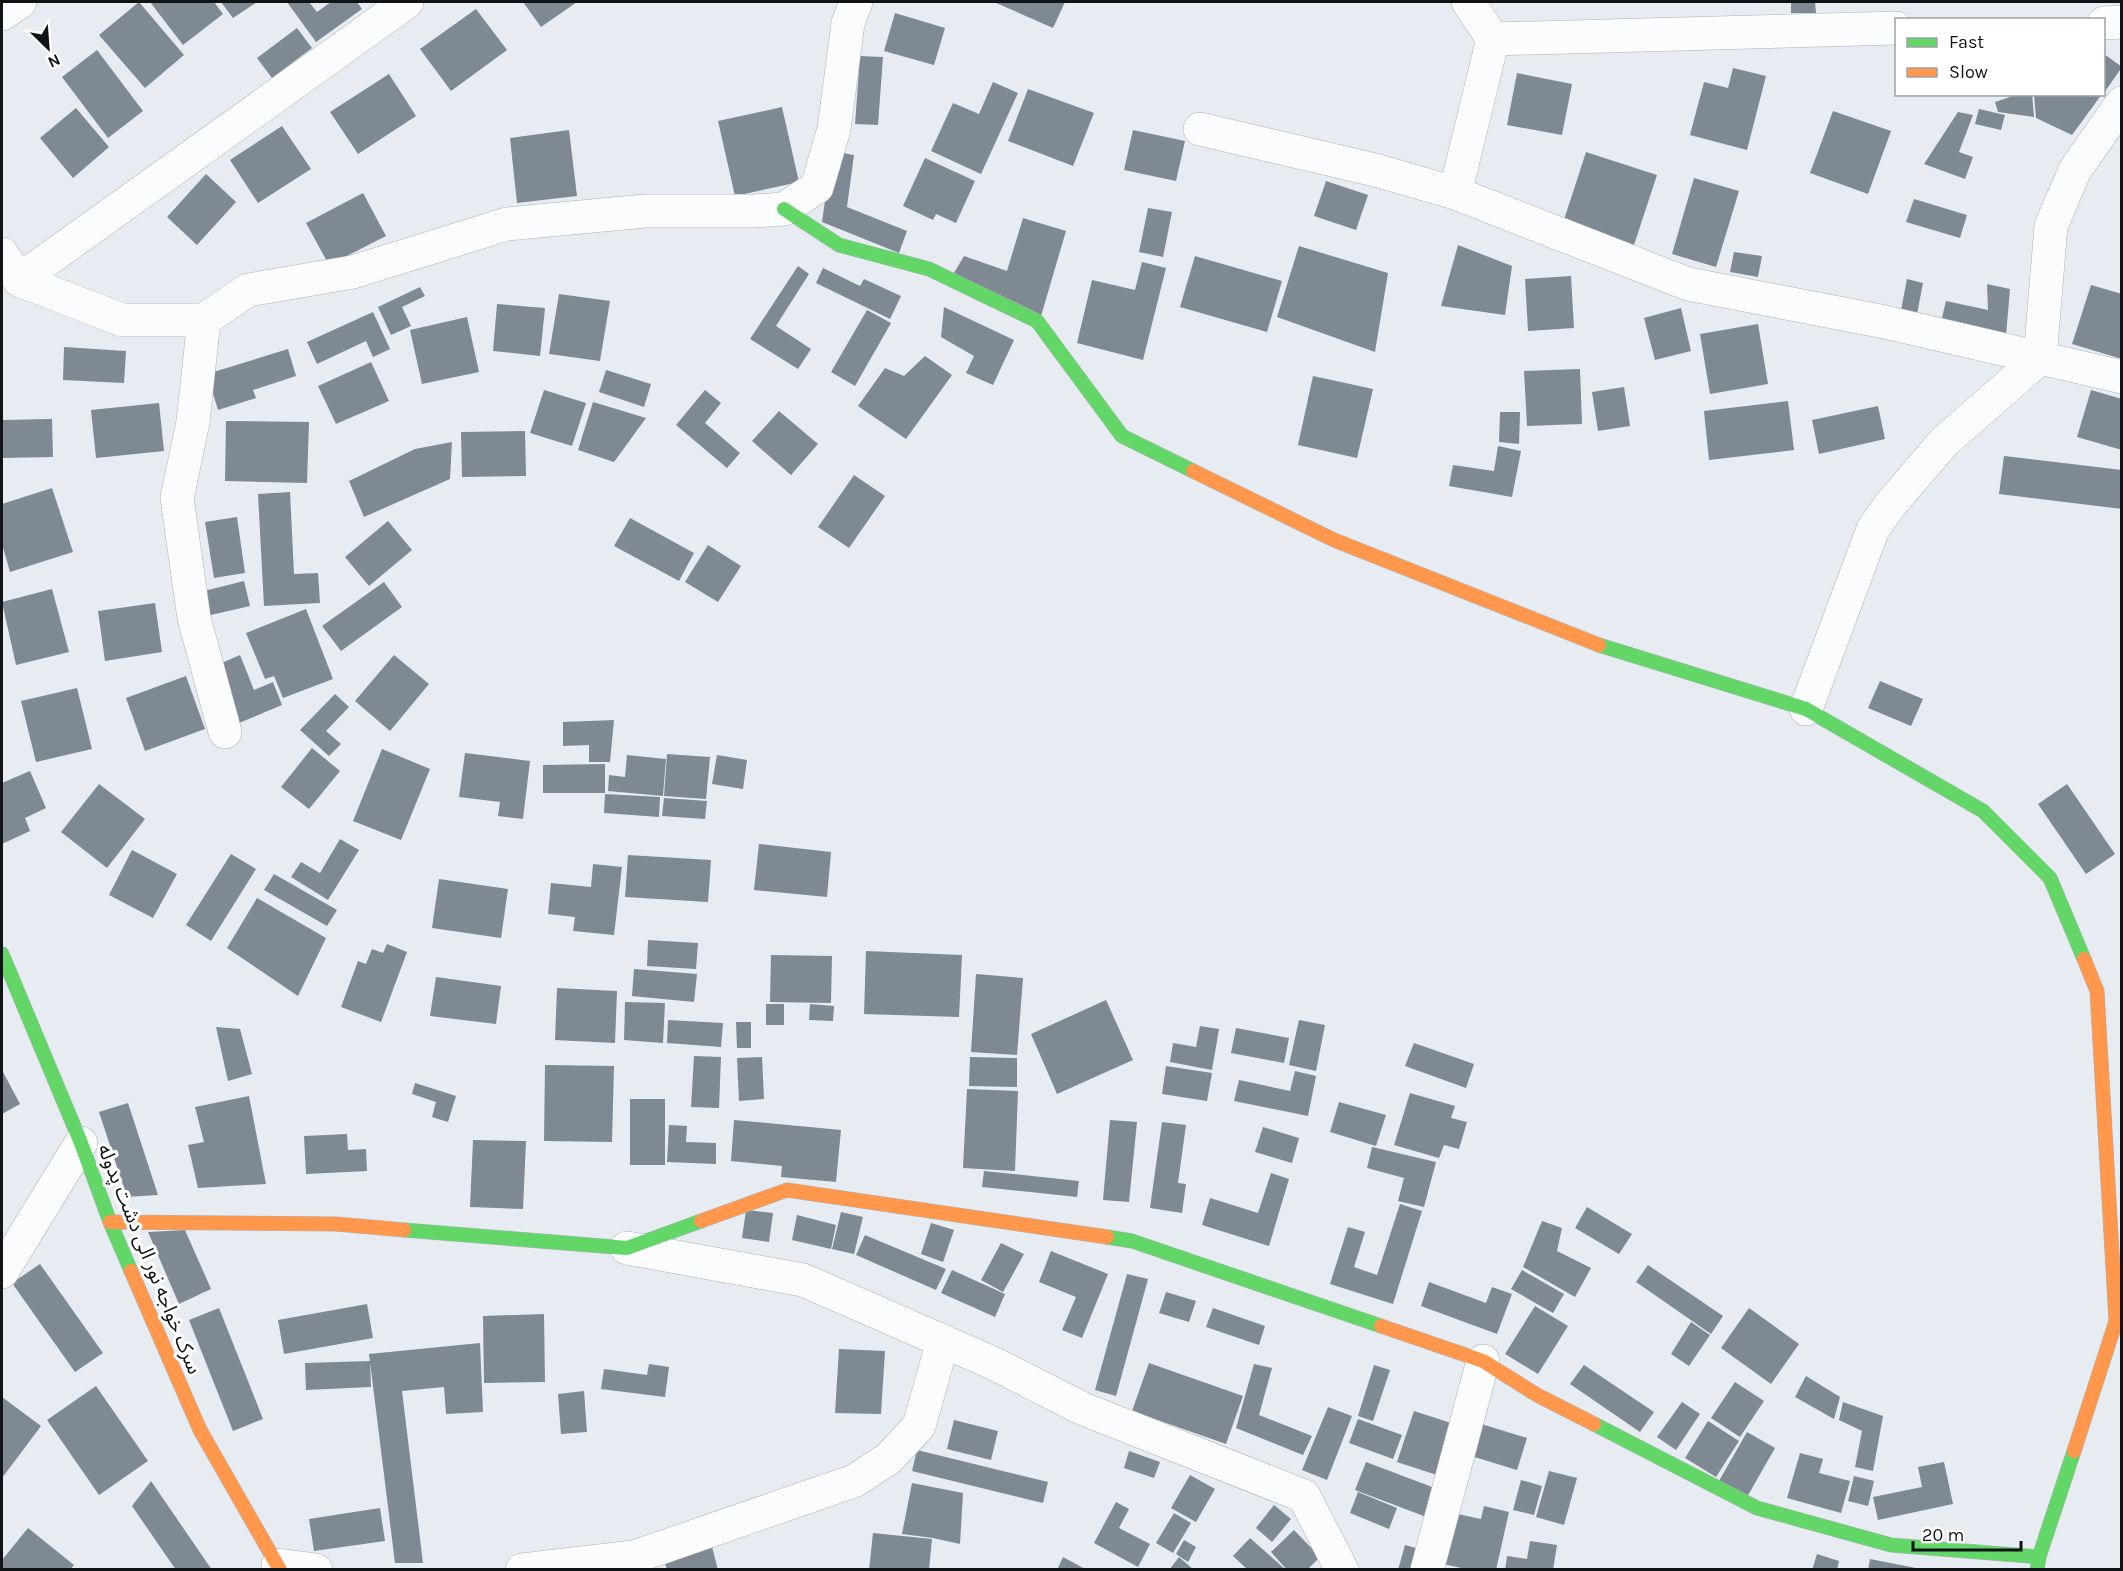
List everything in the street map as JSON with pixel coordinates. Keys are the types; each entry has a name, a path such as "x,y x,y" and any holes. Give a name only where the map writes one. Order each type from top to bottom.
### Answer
{"street":[{"path":"2,14 20,2"},
{"path":"10,267 406,2"},
{"path":"10,267 122,320 204,320 248,290 353,272 507,224 645,211 784,209 817,187 834,129 848,23 856,2"},
{"path":"1455,193 1493,39 1468,2"},
{"path":"2105,23 2121,22"},
{"path":"1493,39 1895,28"},
{"path":"1806,709 1873,529 1890,505 1944,442 2040,358 2051,226 2075,170 2121,103"},
{"path":"1200,129 1376,170 1455,193 1688,284 1885,322 2121,377"},
{"path":"627,1248 787,1190 1132,1240 1483,1361 1537,1395 1756,1508 1892,1545 2038,1563 2116,1321 2097,991 2050,878 1983,811 1806,709 1609,649 1334,540 1122,436 1037,321 929,269 839,245 784,209"},
{"path":"204,320 193,422 177,498 194,618 225,732"},
{"name":"سرک خواجه نور الی دشت پدوله","path":"2,954 81,1143 110,1222 200,1430 279,1567"},
{"path":"2,1272 81,1143"},
{"path":"110,1222 336,1224 627,1248 803,1280 995,1364 1081,1408 1304,1496 1342,1569"},
{"path":"522,1569 634,1557 854,1481 888,1460 919,1426 943,1341"},
{"path":"1427,1569 1483,1361"},
{"path":"279,1567 316,1569"}],"building":[{"path":"139,2 184,55 145,88 99,35"},
{"path":"150,2 214,2 223,14 183,45"},
{"path":"221,2 257,2 233,18"},
{"path":"287,2 309,2 317,12 331,2 357,2 362,9 316,42"},
{"path":"523,2 577,2 541,27"},
{"path":"994,2 1065,2 1053,28"},
{"path":"1791,2 1815,2 1816,13 1791,13"},
{"path":"476,9 507,50 451,91 420,49"},
{"path":"895,13 945,28 934,65 884,51"},
{"path":"297,28 312,48 272,78 257,58"},
{"path":"97,50 143,111 108,138 62,77"},
{"path":"2105,55 2122,67 2105,92"},
{"path":"860,56 883,57 878,125 855,124"},
{"path":"1733,68 1766,76 1747,150 1690,135 1704,82 1728,88"},
{"path":"1517,73 1572,84 1562,135 1507,125"},
{"path":"389,74 416,116 358,154 330,112"},
{"path":"993,82 1018,93 981,174 931,151 953,103 979,114"},
{"path":"1028,89 1094,113 1073,166 1008,141"},
{"path":"2013,96 2032,96 2034,117 1998,112 1995,102"},
{"path":"2034,96 2101,96 2072,135 2036,118"},
{"path":"782,107 799,182 735,196 718,121"},
{"path":"76,108 109,147 73,178 40,138"},
{"path":"1979,109 2005,115 2001,130 1975,124"},
{"path":"1833,111 1891,131 1868,194 1810,173"},
{"path":"1958,112 1973,115 1959,152 1973,157 1965,179 1924,164"},
{"path":"282,126 311,169 258,203 230,160"},
{"path":"569,130 577,196 517,203 510,138"},
{"path":"1133,130 1185,141 1176,181 1124,170"},
{"path":"832,151 854,155 847,207 907,231 899,253 822,222"},
{"path":"1586,152 1657,175 1633,248 1562,226"},
{"path":"925,158 975,181 956,223 936,214 933,220 903,206"},
{"path":"206,174 236,202 197,245 167,217"},
{"path":"1694,178 1739,191 1716,267 1672,254"},
{"path":"1326,181 1368,195 1356,230 1314,216"},
{"path":"363,193 386,236 329,265 306,223"},
{"path":"1914,199 1967,215 1960,238 1906,222"},
{"path":"1148,208 1172,212 1163,257 1139,252"},
{"path":"1023,218 1066,231 1041,316 951,278 964,256 1007,271"},
{"path":"1458,245 1512,266 1505,315 1441,306"},
{"path":"1299,246 1388,273 1375,352 1277,317"},
{"path":"1734,252 1762,256 1758,277 1730,272"},
{"path":"1195,256 1282,281 1267,332 1180,307"},
{"path":"1142,262 1166,268 1143,360 1077,343 1092,280 1135,290"},
{"path":"798,266 809,274 776,326 811,349 798,369 750,339"},
{"path":"823,268 860,286 864,279 901,296 890,319 816,283"},
{"path":"1571,276 1574,328 1528,331 1525,279"},
{"path":"1907,279 1923,283 1917,314 1901,310"},
{"path":"1987,284 2010,289 2006,336 1941,322 1946,301 1988,310"},
{"path":"2091,285 2122,294 2122,359 2072,344"},
{"path":"420,287 425,296 402,307 411,326 391,335 378,307"},
{"path":"559,294 610,301 600,361 549,354"},
{"path":"497,304 545,308 540,356 493,351"},
{"path":"944,307 1014,340 993,385 966,373 974,356 941,337"},
{"path":"1681,308 1691,351 1655,360 1644,318"},
{"path":"867,310 891,323 855,386 831,372"},
{"path":"373,312 390,349 373,357 366,341 317,364 307,342"},
{"path":"467,317 479,372 422,384 410,330"},
{"path":"1758,324 1768,384 1710,394 1700,334"},
{"path":"64,347 126,351 124,383 63,380"},
{"path":"288,349 296,376 253,390 256,398 218,410 207,374"},
{"path":"925,356 952,375 906,439 858,406 885,368 904,376"},
{"path":"371,362 389,401 336,424 318,386"},
{"path":"1580,369 1582,424 1527,426 1524,371"},
{"path":"606,370 651,384 644,407 599,392"},
{"path":"1313,376 1373,389 1357,458 1298,445"},
{"path":"1624,387 1630,426 1598,431 1592,392"},
{"path":"544,390 586,403 572,446 530,433"},
{"path":"705,390 721,403 705,423 740,453 727,468 676,425"},
{"path":"2091,390 2122,399 2122,450 2077,437"},
{"path":"1788,401 1794,450 1709,460 1704,411"},
{"path":"593,402 646,418 614,462 578,450"},
{"path":"159,403 164,451 96,458 91,410"},
{"path":"1878,406 1885,439 1819,454 1812,420"},
{"path":"779,411 818,444 791,475 752,441"},
{"path":"1500,412 1520,412 1519,444 1499,442"},
{"path":"52,419 53,457 2,458 2,420"},
{"path":"226,421 309,422 307,483 225,481"},
{"path":"525,431 526,476 462,477 461,432"},
{"path":"452,442 450,479 364,517 349,481 415,449"},
{"path":"1498,446 1521,451 1512,497 1449,486 1453,465 1494,471"},
{"path":"2004,456 2122,470 2122,509 1999,494"},
{"path":"854,475 885,496 849,548 818,527"},
{"path":"52,488 73,552 10,572 2,544 2,504"},
{"path":"290,492 294,574 318,573 320,603 264,606 258,494"},
{"path":"237,517 245,573 214,578 205,522"},
{"path":"630,518 694,553 679,581 614,546"},
{"path":"388,521 412,550 369,586 345,557"},
{"path":"708,545 741,566 718,602 685,582"},
{"path":"244,581 250,606 202,617 196,593"},
{"path":"384,582 402,607 341,651 322,626"},
{"path":"52,589 69,652 16,665 2,602"},
{"path":"155,603 162,652 105,661 98,611"},
{"path":"306,609 333,679 283,698 274,676 265,679 246,633"},
{"path":"240,655 254,690 273,682 282,705 239,723 215,666"},
{"path":"394,655 429,684 390,731 355,701"},
{"path":"186,676 205,729 145,751 126,698"},
{"path":"1880,681 1923,699 1911,726 1868,708"},
{"path":"77,688 92,749 36,762 21,701"},
{"path":"335,694 349,707 326,731 341,744 329,756 300,730"},
{"path":"614,720 610,762 589,762 589,745 563,746 563,722"},
{"path":"312,748 340,771 309,809 281,787"},
{"path":"382,749 430,769 401,840 353,821"},
{"path":"465,753 530,761 523,819 498,816 500,802 459,797"},
{"path":"667,754 710,757 706,799 664,796"},
{"path":"627,755 666,759 663,796 608,791 609,775 625,777"},
{"path":"717,755 747,760 743,789 712,784"},
{"path":"605,764 605,793 543,793 543,765"},
{"path":"30,771 46,808 25,818 30,831 2,844 2,783"},
{"path":"99,784 145,819 107,868 61,832"},
{"path":"2067,784 2115,854 2086,874 2038,804"},
{"path":"605,794 660,797 659,817 604,813"},
{"path":"664,798 707,801 705,819 662,816"},
{"path":"340,839 359,850 328,900 291,877 301,862 320,873"},
{"path":"759,844 831,852 827,897 754,890"},
{"path":"132,850 177,874 153,918 109,895"},
{"path":"231,854 256,869 211,941 186,925"},
{"path":"628,855 711,860 708,902 625,897"},
{"path":"593,864 622,867 614,935 573,931 575,917 548,914 551,883 591,887"},
{"path":"274,874 337,910 327,926 264,890"},
{"path":"439,879 508,889 501,938 432,928"},
{"path":"257,898 326,938 298,996 227,948"},
{"path":"648,940 698,943 696,969 647,966"},
{"path":"387,944 407,952 381,1022 341,1007 358,961 366,964 372,949 383,953"},
{"path":"866,951 962,955 959,1017 864,1014"},
{"path":"771,955 832,956 831,1003 770,1002"},
{"path":"634,969 697,974 694,1002 632,996"},
{"path":"976,974 1023,978 1017,1055 971,1052"},
{"path":"436,977 501,986 496,1024 430,1016"},
{"path":"557,988 617,991 615,1043 555,1040"},
{"path":"1106,1000 1133,1060 1057,1094 1031,1034"},
{"path":"625,1002 665,1003 663,1043 624,1040"},
{"path":"766,1004 784,1004 784,1025 766,1025"},
{"path":"810,1004 834,1006 833,1021 809,1020"},
{"path":"668,1020 723,1023 721,1047 667,1043"},
{"path":"1299,1020 1325,1025 1316,1071 1289,1065"},
{"path":"736,1022 751,1022 751,1048 737,1048"},
{"path":"1200,1026 1219,1029 1212,1070 1170,1062 1173,1043 1196,1047"},
{"path":"216,1027 240,1029 252,1074 228,1081"},
{"path":"1236,1028 1289,1038 1284,1063 1231,1053"},
{"path":"1414,1043 1474,1064 1466,1088 1405,1066"},
{"path":"694,1056 721,1057 719,1108 691,1107"},
{"path":"762,1057 764,1099 739,1101 737,1058"},
{"path":"970,1057 1017,1058 1017,1087 969,1086"},
{"path":"545,1065 614,1066 612,1142 544,1141"},
{"path":"1166,1066 1212,1073 1207,1101 1162,1094"},
{"path":"2,1070 20,1104 2,1114"},
{"path":"1295,1071 1316,1076 1308,1116 1234,1101 1239,1080 1290,1091"},
{"path":"415,1083 456,1096 448,1122 432,1117 436,1102 412,1094"},
{"path":"967,1089 1018,1091 1015,1171 963,1168"},
{"path":"1410,1093 1455,1106 1451,1118 1467,1122 1459,1149 1444,1145 1439,1158 1394,1145"},
{"path":"249,1096 266,1184 198,1188 188,1145 204,1142 195,1107"},
{"path":"630,1099 665,1099 665,1165 630,1165"},
{"path":"1339,1102 1386,1115 1376,1146 1330,1132"},
{"path":"128,1103 158,1195 127,1197 99,1112"},
{"path":"734,1120 841,1130 836,1182 781,1177 782,1166 731,1161"},
{"path":"1110,1120 1137,1122 1129,1202 1103,1200"},
{"path":"1162,1122 1186,1125 1178,1183 1186,1184 1182,1213 1150,1208"},
{"path":"669,1125 687,1126 686,1142 716,1143 716,1164 667,1162"},
{"path":"1263,1127 1299,1138 1292,1163 1255,1152"},
{"path":"347,1134 348,1150 366,1149 367,1171 306,1174 304,1136"},
{"path":"473,1140 526,1141 523,1209 470,1207"},
{"path":"1372,1147 1436,1162 1424,1207 1398,1201 1404,1178 1367,1168"},
{"path":"984,1171 1079,1181 1077,1197 982,1187"},
{"path":"1271,1173 1289,1179 1269,1246 1202,1225 1210,1198 1258,1213"},
{"path":"1400,1204 1422,1211 1393,1304 1330,1284 1348,1227 1365,1232 1354,1267 1377,1275"},
{"path":"1587,1207 1632,1234 1619,1254 1575,1228"},
{"path":"746,1210 773,1213 769,1242 742,1238"},
{"path":"841,1212 863,1217 854,1254 832,1249"},
{"path":"797,1215 836,1225 831,1249 792,1240"},
{"path":"1542,1221 1562,1228 1557,1251 1591,1268 1575,1297 1523,1267"},
{"path":"931,1223 954,1230 943,1262 921,1254"},
{"path":"185,1230 211,1289 179,1304 148,1232"},
{"path":"865,1235 946,1269 936,1290 856,1255"},
{"path":"1001,1243 1024,1254 1003,1292 981,1280"},
{"path":"1051,1251 1108,1274 1082,1338 1062,1330 1076,1297 1039,1282"},
{"path":"40,1264 103,1353 75,1372 12,1283"},
{"path":"1648,1265 1723,1316 1711,1334 1636,1282"},
{"path":"952,1270 1005,1294 995,1317 941,1293"},
{"path":"1522,1270 1564,1294 1553,1313 1511,1289"},
{"path":"1127,1274 1148,1279 1116,1396 1095,1390"},
{"path":"1429,1282 1486,1303 1492,1287 1512,1294 1497,1334 1421,1306"},
{"path":"1166,1292 1196,1301 1189,1322 1159,1313"},
{"path":"367,1304 373,1338 284,1354 278,1320"},
{"path":"1535,1306 1568,1326 1538,1374 1505,1354"},
{"path":"219,1308 263,1419 233,1431 189,1320"},
{"path":"1213,1308 1265,1326 1259,1345 1206,1327"},
{"path":"1749,1308 1799,1344 1771,1384 1721,1348"},
{"path":"544,1314 545,1382 484,1383 483,1316"},
{"path":"1691,1322 1710,1335 1689,1366 1671,1354"},
{"path":"480,1343 483,1412 446,1414 444,1387 402,1391 423,1563 395,1563 369,1354"},
{"path":"839,1349 885,1351 881,1414 835,1413"},
{"path":"370,1361 371,1387 306,1390 305,1363"},
{"path":"1149,1363 1243,1396 1226,1444 1132,1411"},
{"path":"649,1364 669,1367 665,1397 601,1389 604,1369 647,1375"},
{"path":"1254,1364 1272,1368 1259,1415 1312,1436 1303,1455 1236,1428"},
{"path":"1374,1365 1390,1370 1373,1421 1358,1416"},
{"path":"1584,1365 1654,1412 1640,1432 1570,1384"},
{"path":"1806,1376 1840,1397 1834,1419 1795,1397"},
{"path":"1735,1382 1764,1401 1740,1437 1711,1418"},
{"path":"96,1386 148,1461 99,1495 47,1420"},
{"path":"584,1391 587,1432 561,1434 558,1394"},
{"path":"2,1397 41,1426 2,1478"},
{"path":"1682,1402 1700,1414 1676,1450 1657,1437"},
{"path":"1843,1402 1883,1416 1873,1471 1855,1467 1862,1431 1839,1420"},
{"path":"1328,1407 1352,1416 1327,1480 1302,1470"},
{"path":"1414,1411 1457,1425 1440,1476 1397,1462"},
{"path":"1358,1419 1402,1435 1393,1459 1349,1443"},
{"path":"954,1420 998,1431 991,1460 947,1449"},
{"path":"1708,1421 1739,1441 1716,1477 1685,1458"},
{"path":"1478,1423 1527,1438 1517,1470 1468,1455"},
{"path":"1747,1432 1775,1448 1747,1497 1719,1481"},
{"path":"917,1450 1048,1482 1043,1503 912,1471"},
{"path":"1129,1451 1160,1462 1154,1478 1124,1468"},
{"path":"1800,1453 1823,1459 1819,1473 1850,1481 1841,1513 1787,1498"},
{"path":"1366,1462 1440,1490 1429,1518 1355,1490"},
{"path":"1944,1462 1953,1504 1878,1520 1873,1497 1922,1487 1918,1467"},
{"path":"1549,1471 1577,1478 1564,1525 1536,1517"},
{"path":"1190,1475 1215,1489 1196,1522 1171,1508"},
{"path":"1854,1476 1874,1481 1868,1506 1848,1501"},
{"path":"1521,1480 1542,1486 1534,1515 1513,1510"},
{"path":"151,1481 212,1570 176,1570 132,1506"},
{"path":"912,1483 963,1493 960,1544 902,1534"},
{"path":"1358,1492 1397,1508 1389,1529 1350,1513"},
{"path":"1116,1502 1129,1509 1119,1528 1150,1544 1138,1567 1094,1543"},
{"path":"1274,1505 1291,1519 1272,1542 1256,1528"},
{"path":"1484,1506 1509,1512 1496,1570 1470,1570 1443,1564 1453,1513 1481,1519"},
{"path":"380,1508 385,1541 314,1551 309,1519"},
{"path":"1174,1513 1191,1523 1173,1553 1156,1543"},
{"path":"28,1528 74,1565 70,1570 2,1570 2,1560"},
{"path":"1294,1530 1320,1557 1307,1570 1287,1570 1271,1552"},
{"path":"873,1533 932,1539 929,1570 869,1570"},
{"path":"1250,1538 1286,1570 1248,1570 1233,1556"},
{"path":"1184,1540 1196,1547 1188,1562 1176,1554"},
{"path":"1530,1541 1557,1545 1553,1570 1505,1570 1507,1556 1527,1559"},
{"path":"711,1543 718,1570 667,1570 663,1556"},
{"path":"1405,1545 1423,1550 1418,1570 1398,1570"},
{"path":"1817,1554 1839,1561 1837,1570 1812,1570"},
{"path":"1063,1557 1087,1570 1057,1570"},
{"path":"1179,1557 1194,1570 1169,1570"},
{"path":"1870,1559 1916,1568 1916,1570 1868,1570"}],"traffic: fast":[{"path":"784,209 839,245 929,269 1037,321 1122,436 1193,471"},
{"path":"1599,645 1806,709 1983,811 2050,878 2084,959"},
{"path":"2,954 81,1143 131,1271"},
{"path":"404,1230 627,1248 701,1221"},
{"path":"1107,1237 1132,1241 1381,1326"},
{"path":"1594,1424 1757,1508 1891,1545 2039,1557"},
{"path":"2037,1570 2039,1557 2074,1451"}],"traffic: slow":[{"path":"1193,471 1334,540 1599,645"},
{"path":"2074,1451 2116,1321 2097,991 2084,959"},
{"path":"701,1221 787,1190 1107,1237"},
{"path":"110,1222 336,1224 404,1230"},
{"path":"131,1271 200,1430 280,1570"},
{"path":"1381,1326 1483,1361 1537,1395 1594,1424"}]}
